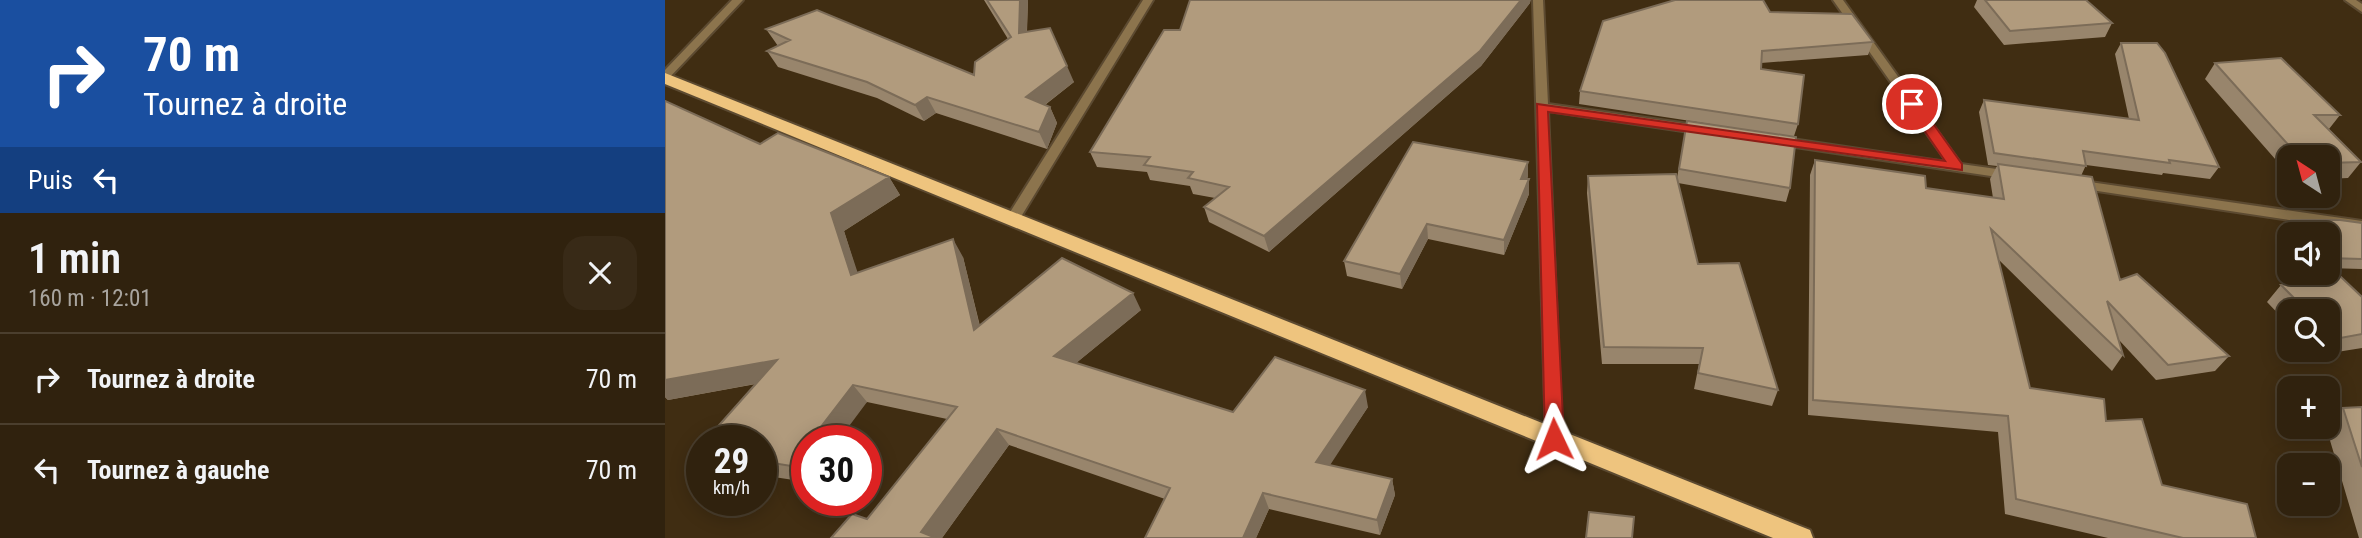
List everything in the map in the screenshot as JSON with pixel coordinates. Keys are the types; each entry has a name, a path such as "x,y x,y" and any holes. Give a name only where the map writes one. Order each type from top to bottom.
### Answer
{"highway":[{"path":"665,77 1801,538"}],"street":[{"path":"665,77 738,0"},
{"path":"1014,217 1148,0"},
{"path":"1538,0 1554,439"},
{"path":"1838,0 1957,167"},
{"path":"2350,0 2362,9"},
{"path":"1541,107 1716,132"},
{"path":"1769,140 2024,177"},
{"path":"2064,182 2362,226"}],"building":[{"path":"987,0 1020,0 1019,33 1050,28 1067,66 1026,97 1050,107 1039,132 927,97 915,105 867,82 767,51 790,40 766,29 817,10 974,75 975,62 1011,37"},
{"path":"1190,0 1521,0 1480,51 1264,236 1204,207 1229,187 1188,178 1193,172 1144,165 1150,157 1090,152 1164,30 1180,30"},
{"path":"1675,0 1763,0 1770,12 1852,14 1873,42 1762,51 1761,69 1804,75 1798,124 1580,91 1603,21"},
{"path":"1985,0 2086,0 2112,23 2010,31"},
{"path":"2121,43 2157,43 2165,53 2219,167 2083,151 2086,166 1994,153 1984,100 2139,120"},
{"path":"2281,58 2340,115 2314,115 2361,162 2340,163 2340,145 2288,145 2215,63"},
{"path":"665,101 760,144 778,133 889,177 831,213 851,275 953,239 974,330 1062,258 1133,293 1054,356 1233,412 1275,357 1365,390 1316,462 1392,479 1377,520 1263,493 1243,538 1145,538 1170,488 997,429 921,532 936,538 831,538 850,516 867,519 869,516 882,516 882,500 957,407 853,385 822,425 791,425 791,466 777,464 777,425 719,425 777,360 665,380"},
{"path":"1687,121 1796,137 1790,188 1679,169"},
{"path":"1413,142 1528,162 1521,179 1529,179 1504,240 1427,224 1400,274 1344,261"},
{"path":"1815,160 1925,176 1926,188 2004,199 1998,164 2092,177 2120,280 2137,274 2229,356 2168,365 2107,301 2123,355 1991,229 2030,388 2104,399 2106,421 2142,419 2162,485 2247,504 2256,538 2183,538 2016,499 2008,416 1813,400"},
{"path":"1676,174 1698,264 1739,263 1778,390 1698,373 1703,348 1604,347 1588,176"},
{"path":"2292,220 2340,220 2362,223 2362,259 2340,258 2340,222"},
{"path":"2340,277 2362,297 2362,334 2340,338 2340,299 2295,299 2281,285 2340,285"},
{"path":"2362,407 2362,467 2343,408"},
{"path":"1589,512 1634,517 1632,538 1586,538"}],"route":[{"path":"1554,439 1541,107 1957,167 1912,104"}]}
